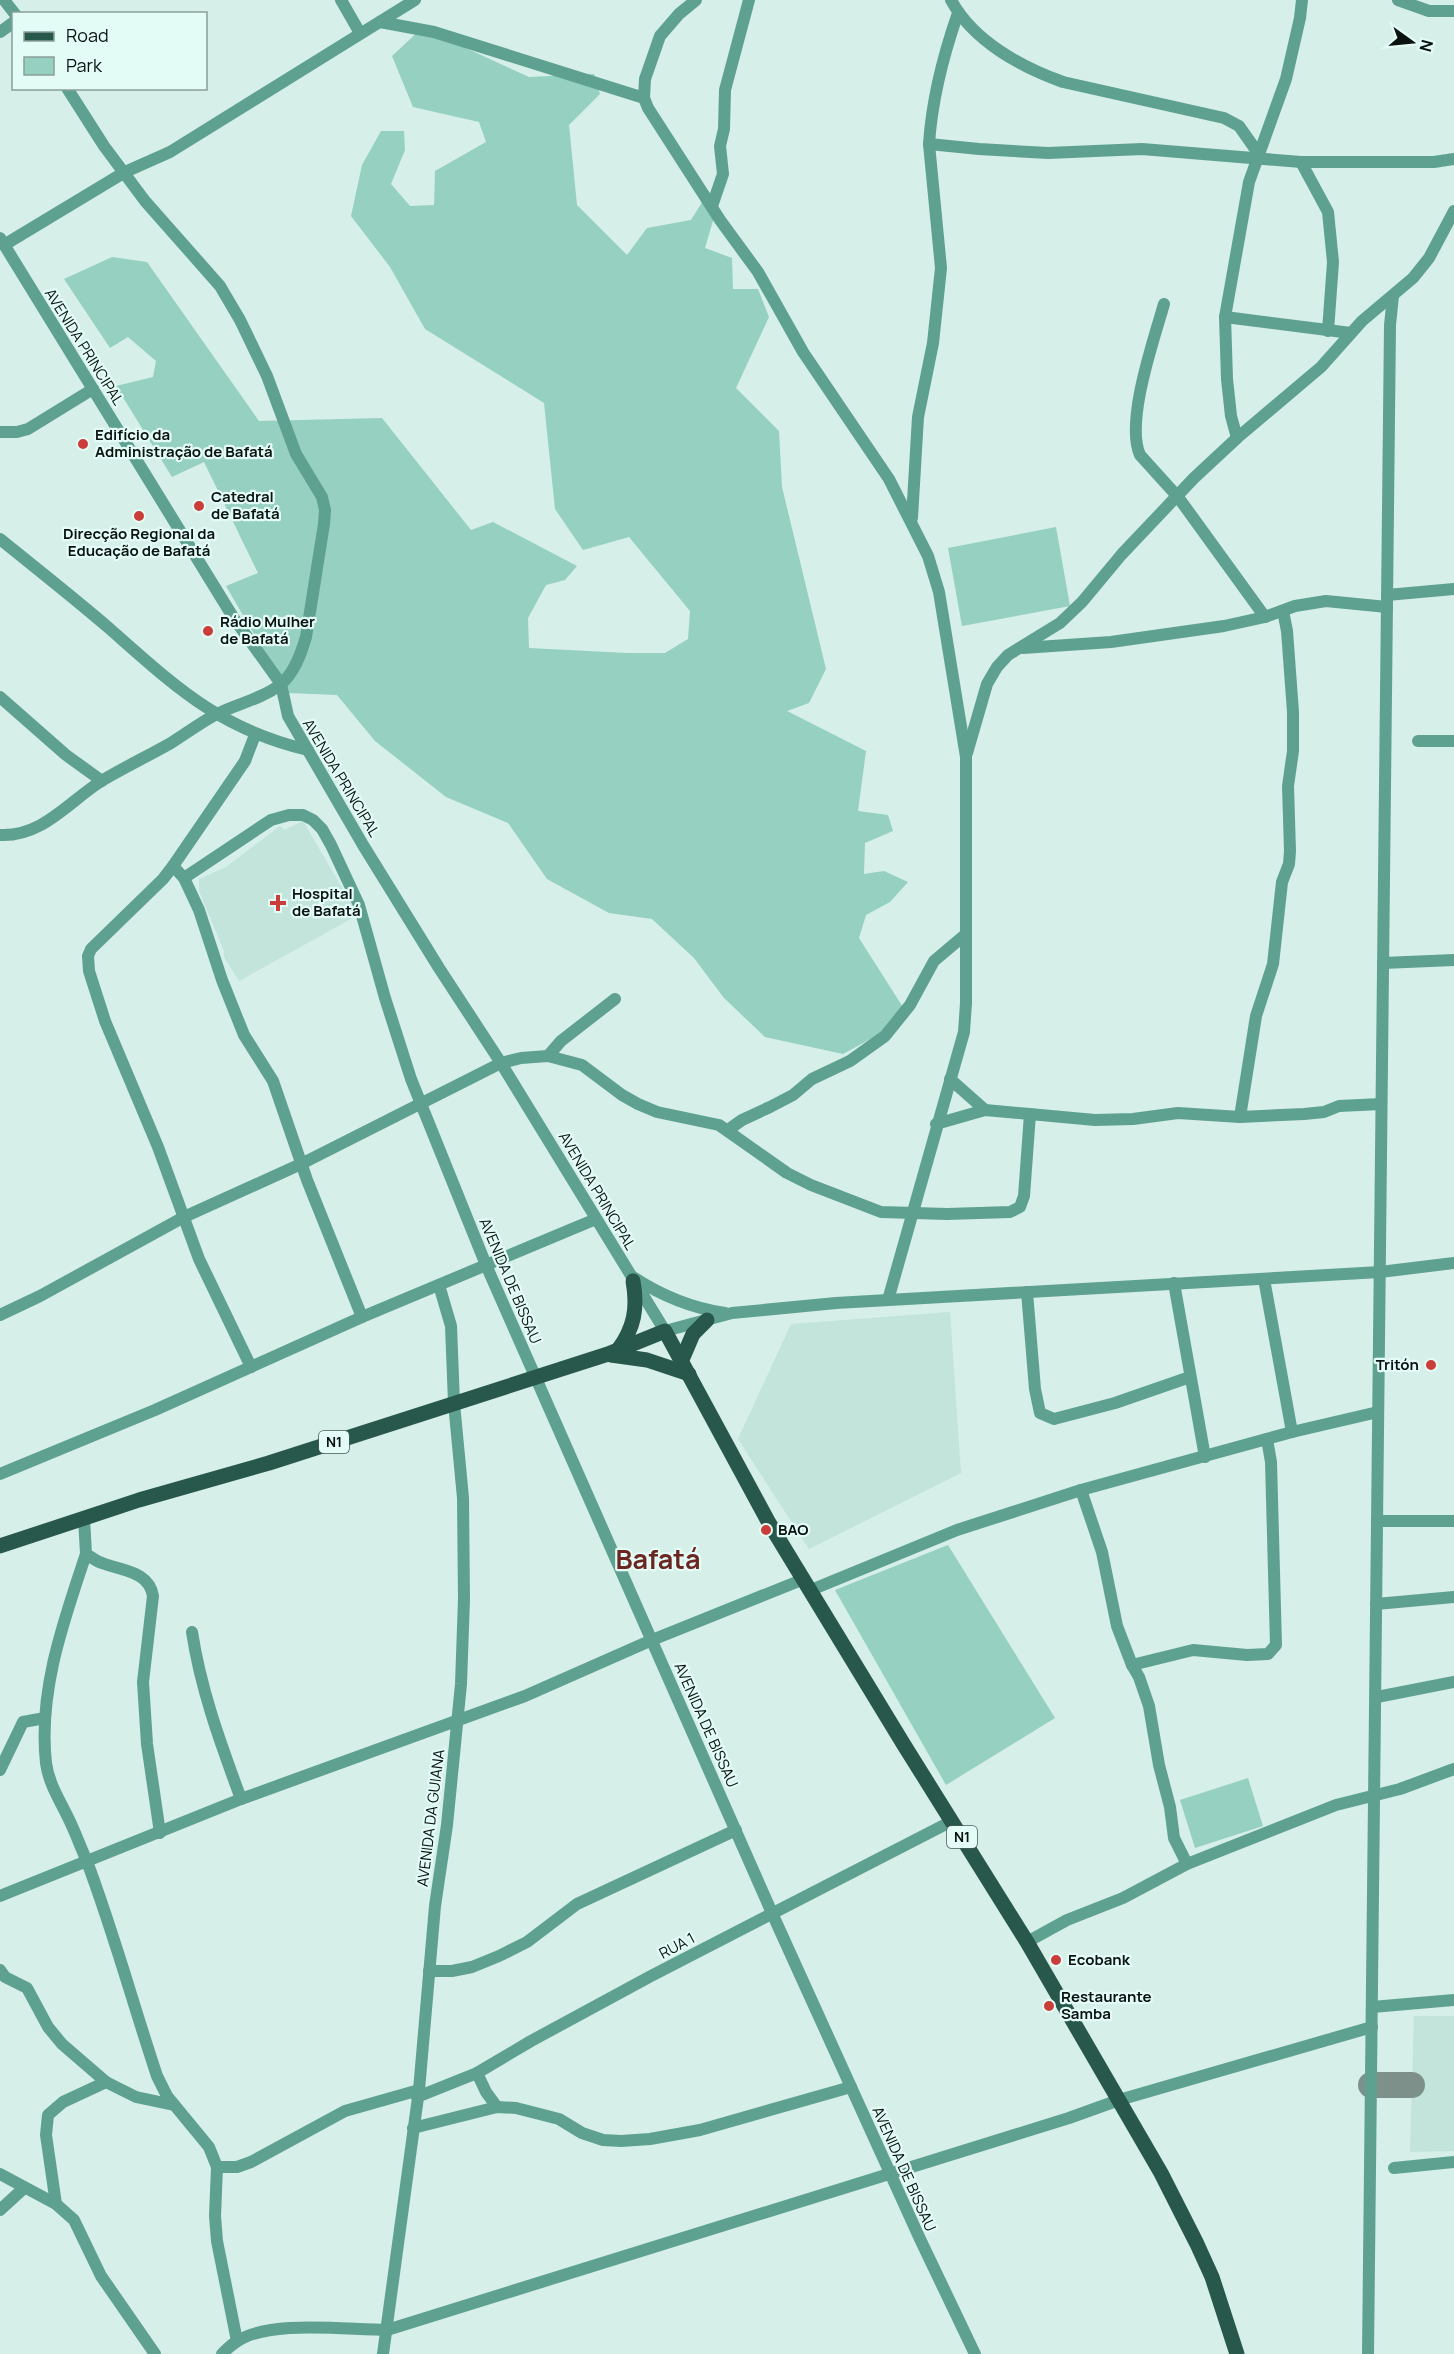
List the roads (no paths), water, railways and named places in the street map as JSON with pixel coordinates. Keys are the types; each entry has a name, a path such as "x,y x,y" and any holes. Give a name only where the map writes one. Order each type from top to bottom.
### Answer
{"main road":[{"path":"632,1278 636,1306 634,1322 628,1335 613,1352 685,1368 693,1334 707,1320"},
{"name":"N1","path":"0,1546 84,1518 269,1463 613,1352 665,1331 748,1486 1027,1942 1119,2100 1197,2244 1221,2302 1237,2354"}],"street":[{"path":"4,0 13,12"},
{"path":"341,0 360,33"},
{"path":"2,241 125,172 170,152 415,0"},
{"path":"696,0 679,14 660,36 645,79 644,98 655,121 758,272 802,352 877,459 912,521 928,556 939,592 966,757 964,1032 936,1124 888,1300"},
{"path":"712,206 723,174 720,146 724,129 725,90 748,0"},
{"path":"951,0 958,13 998,49 1040,74 1063,82 1224,118 1239,126 1257,156"},
{"path":"1237,438 1231,416 1227,380 1225,317 1239,230 1257,156 1286,79 1302,0"},
{"path":"1398,0 1429,10 1454,11"},
{"path":"912,521 918,417 933,343 941,268 929,144 934,92 958,13"},
{"path":"380,22 434,32 644,98"},
{"path":"0,835 11,836 33,830 102,781 215,715 252,701 281,684 301,655 306,638 324,524 322,497 296,454 267,376 220,286 145,201 104,146 68,90"},
{"path":"929,144 1048,153 1163,150 1257,156 1301,162 1434,162 1454,159"},
{"path":"1301,162 1329,212 1333,262 1328,331"},
{"path":"966,757 987,684 997,667 1019,648 1060,623 1082,602 1122,554 1194,478 1237,438 1321,367 1362,321 1413,278 1430,258 1454,211"},
{"name":"AVENIDA PRINCIPAL","path":"2,241 233,617 281,684 288,716 308,750 403,910 501,1063 665,1331"},
{"path":"1368,2354 1377,1697 1376,1604 1390,325 1393,296"},
{"path":"1164,304 1140,396 1136,447 1140,455 1178,497 1265,617"},
{"path":"1225,317 1351,333"},
{"path":"0,432 17,432 28,429 93,389"},
{"path":"2,543 108,628 162,676 215,715 255,735 308,750"},
{"path":"1019,648 1111,642 1224,626 1326,601 1387,601 1454,589"},
{"path":"1240,1117 1256,1016 1273,964 1282,882 1289,864 1288,786 1293,751 1293,712 1287,631 1283,611"},
{"path":"0,697 66,755 102,781"},
{"path":"251,1367 199,1259 158,1147 105,1021 88,964 91,949 97,942 163,879 173,866 245,761 255,735"},
{"path":"1418,741 1454,741"},
{"name":"AVENIDA DE BISSAU","path":"184,878 271,820 289,815 303,815 313,820 322,829 331,845 359,905 385,998 421,1103 486,1265 772,1913 975,2354"},
{"path":"173,866 184,878 199,910 222,980 244,1035 273,1082 301,1164 362,1317"},
{"path":"728,1130 742,1120 793,1095 812,1079 850,1061 885,1036 910,1005 934,961 966,934"},
{"path":"1383,963 1454,960"},
{"path":"548,1056 561,1041 615,999"},
{"path":"0,1315 40,1296 184,1217 301,1164 501,1063 521,1058 548,1056 582,1065 622,1095 647,1108 719,1125 766,1160 811,1185 881,1212 911,1214 1010,1212 1020,1207 1024,1196 1030,1114"},
{"path":"950,1079 985,1110"},
{"path":"936,1124 985,1110 1095,1120 1133,1119 1178,1113 1240,1117 1304,1114 1324,1112 1339,1106 1382,1104"},
{"path":"0,1474 362,1317 596,1219"},
{"path":"632,1278 679,1303 702,1310 732,1313 888,1300 1380,1272 1454,1263"},
{"path":"1264,1279 1292,1432"},
{"path":"1174,1283 1204,1456"},
{"name":"AVENIDA DA GUIANA","path":"383,2354 418,2094 457,1719 463,1626 463,1498 454,1403 451,1326 439,1285"},
{"path":"1027,1292 1035,1389 1040,1413 1046,1417 1054,1419 1115,1403 1190,1377"},
{"path":"665,1331 732,1313"},
{"path":"0,1896 241,1799 525,1696 652,1640 957,1530 1081,1490 1292,1432 1378,1412"},
{"path":"1131,1665 1193,1650 1247,1655 1268,1654 1276,1645 1271,1462 1267,1439"},
{"path":"1081,1490 1102,1552 1116,1626 1131,1665 1139,1677 1149,1706 1159,1765 1170,1807 1174,1838 1188,1864"},
{"path":"84,1518 86,1554 58,1642 45,1718 46,1763 49,1777 86,1862 157,2076 174,2105 209,2147 217,2167 216,2229 237,2341"},
{"path":"1377,1521 1454,1521"},
{"path":"86,1554 102,1563 138,1574 152,1586 153,1596 143,1682 147,1744 160,1833"},
{"path":"1376,1604 1454,1597"},
{"path":"192,1632 197,1664 210,1714 241,1799"},
{"path":"1377,1697 1454,1682"},
{"path":"0,1770 24,1722 45,1718"},
{"path":"1027,1942 1067,1920 1123,1898 1188,1864 1336,1805 1400,1789 1454,1769"},
{"name":"RUA 1","path":"217,2167 237,2167 251,2163 345,2111 418,2094 477,2073 531,2041 772,1913 952,1821"},
{"path":"429,1971 453,1971 472,1967 499,1956 526,1942 577,1904 736,1830"},
{"path":"0,1970 5,1977 27,1988 48,2027 62,2044 106,2082 136,2097 174,2105"},
{"path":"1372,2007 1454,2000"},
{"path":"222,2354 237,2341 268,2330 296,2327 387,2331 1069,2118 1119,2100 1372,2027"},
{"path":"477,2073 486,2092 497,2107"},
{"path":"56,2204 46,2135 48,2115 55,2106 106,2082"},
{"path":"413,2128 497,2107 516,2108 546,2114 582,2133 603,2140 621,2141 700,2130 851,2087"},
{"path":"1394,2168 1454,2162"},
{"path":"0,2174 56,2204 74,2220 101,2276 155,2354"},
{"path":"0,2210 24,2188"}],"place":[{"name":"Edifício da Administração de Bafatá","path":"83,444"},
{"name":"Catedral de Bafatá","path":"199,506"},
{"name":"Direcção Regional da Educação de Bafatá","path":"139,516"},
{"name":"Rádio Mulher de Bafatá","path":"208,631"},
{"name":"Hospital de Bafatá","path":"278,903"},
{"name":"Tritón","path":"1431,1365"},
{"name":"BAO","path":"766,1530"},
{"name":"Ecobank","path":"1056,1960"},
{"name":"Restaurante Samba","path":"1049,2006"}],"district":[{"name":"Bafatá","path":"658,1560"}]}
